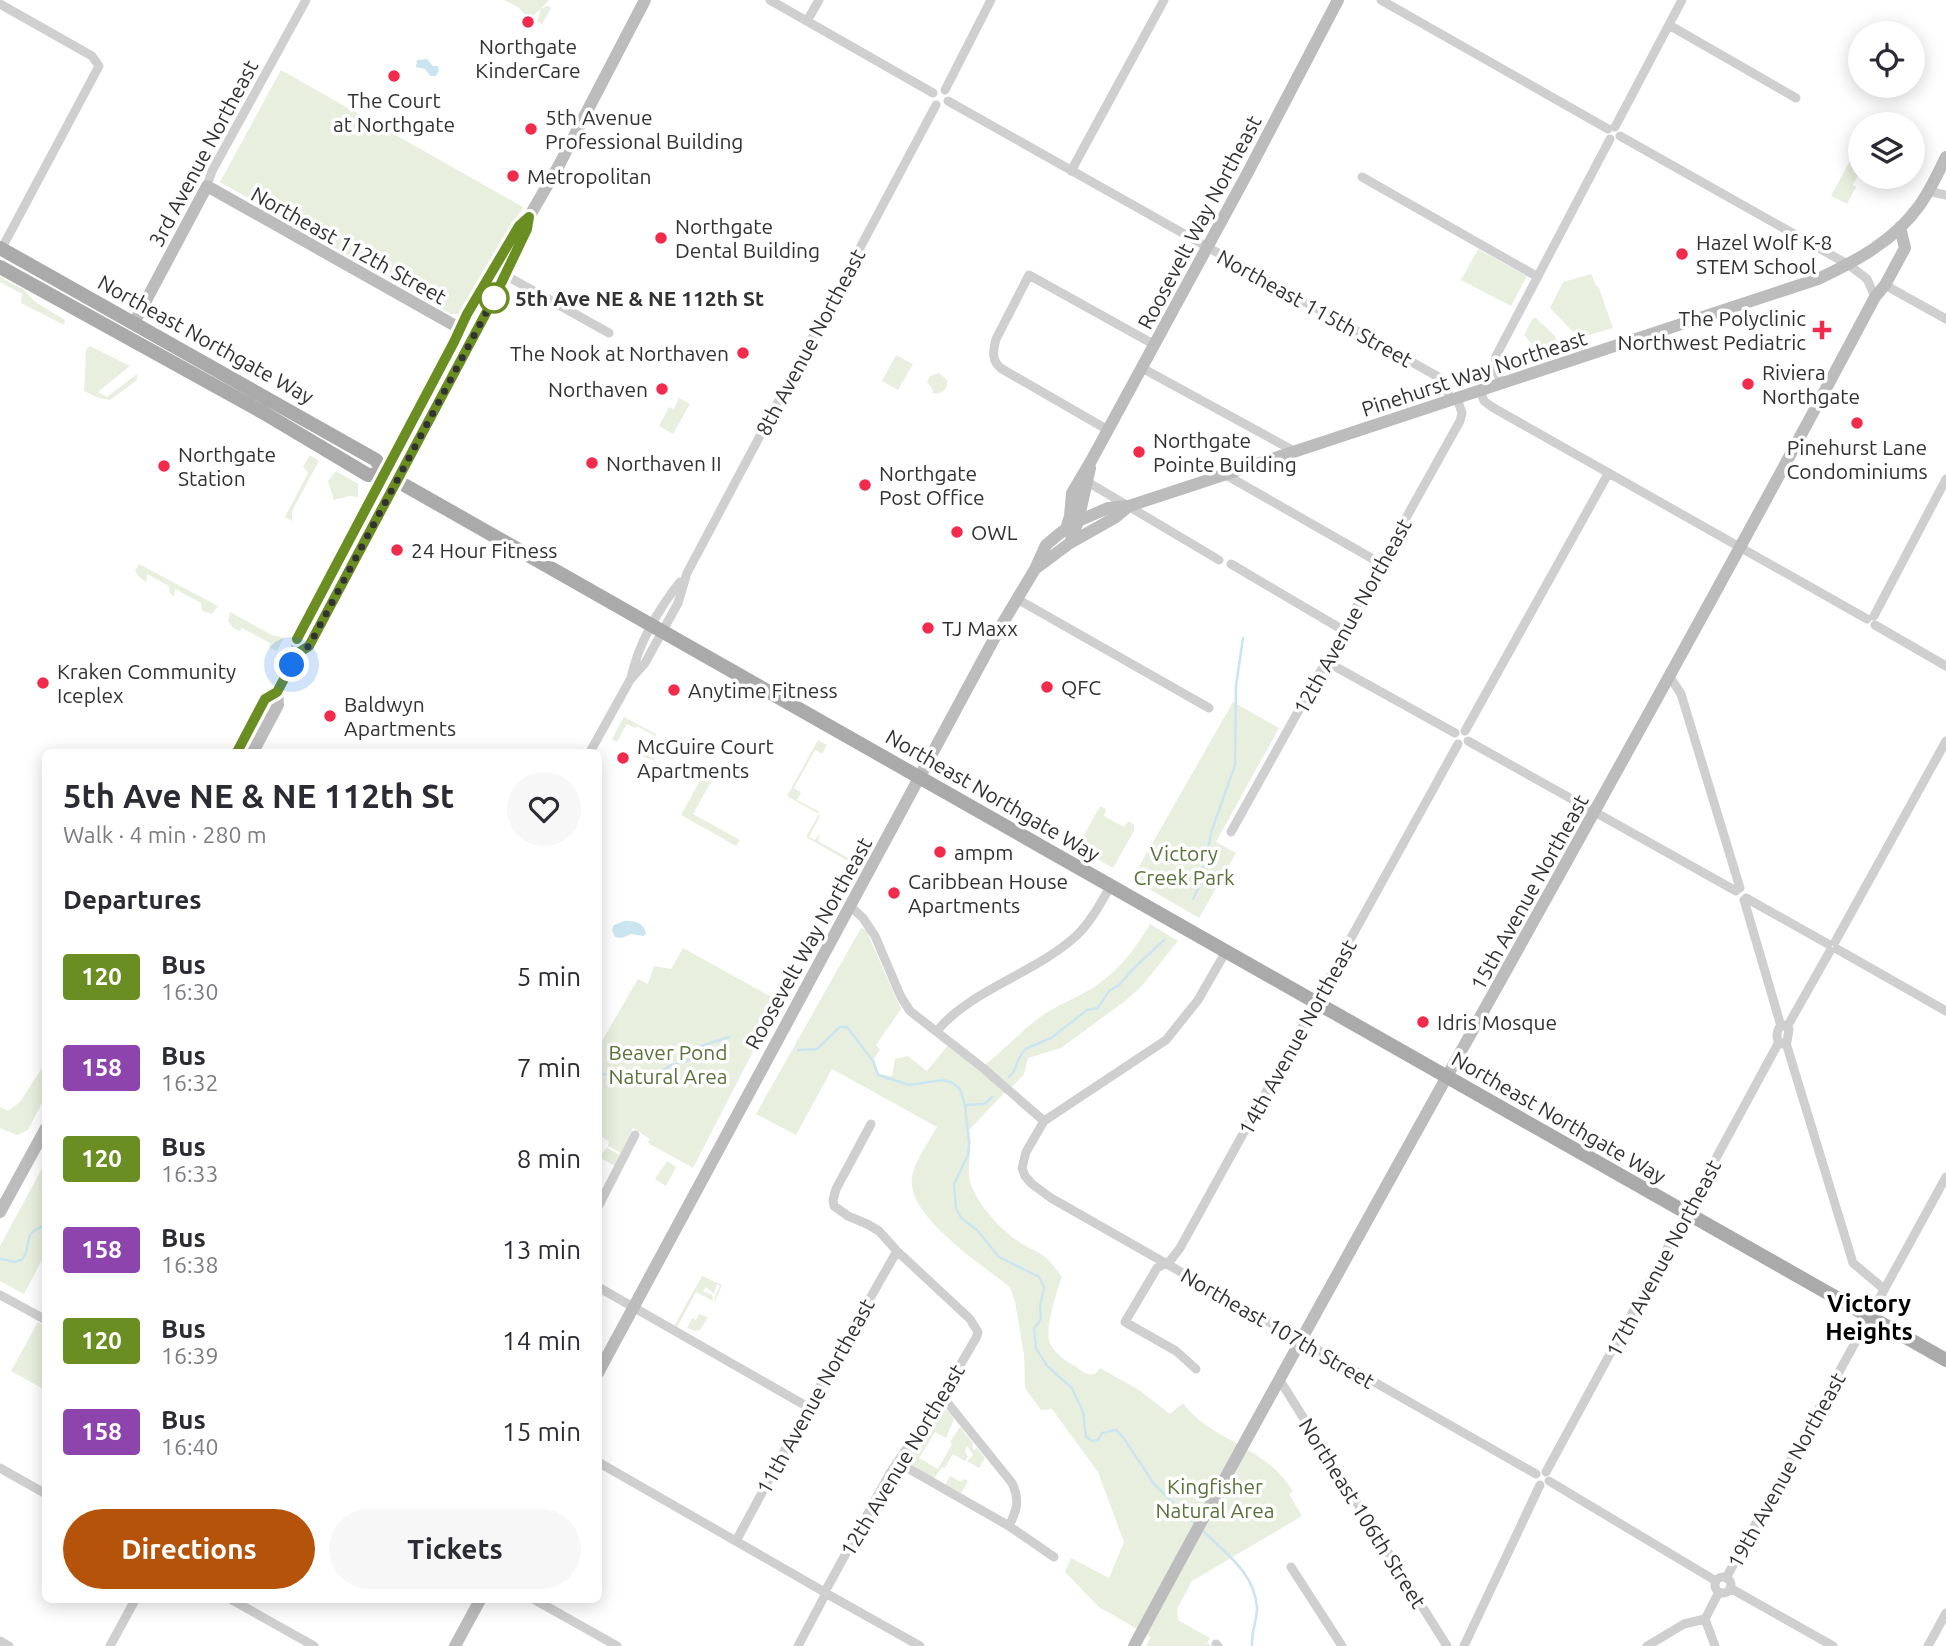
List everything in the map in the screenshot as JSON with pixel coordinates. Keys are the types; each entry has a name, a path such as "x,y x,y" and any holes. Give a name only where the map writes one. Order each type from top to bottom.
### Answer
{"main road":[{"path":"391,478 467,314 513,235 529,217 558,167 645,0"},
{"name":"Roosevelt Way Northeast","path":"1066,529 1072,493 1208,248 1338,0"},
{"path":"1900,227 1912,216 1944,164"},
{"name":"3rd Avenue Northeast","path":"134,323 207,186"},
{"name":"Northeast 112th Street","path":"207,186 473,337"},
{"path":"239,749 265,699 277,692 298,653 297,639 473,337 527,229 529,217"},
{"name":"Pinehurst Way Northeast","path":"1079,521 1108,508 1129,506 1226,475 1807,283 1849,265 1900,227"},
{"name":"15th Avenue Northeast","path":"1135,1646 1279,1379 1670,677 1875,297 1885,285 1905,248 1900,227"},
{"name":"Northeast Northgate Way","path":"1,248 376,460 391,478"},
{"name":"Northeast Northgate Way","path":"0,267 264,413 368,474 391,478 1946,1360"},
{"path":"88,317 124,328 131,328 134,323"},
{"path":"164,358 173,357 208,370 219,371"},
{"name":"Roosevelt Way Northeast","path":"1035,569 1070,543 1079,521 1091,461"},
{"name":"Pinehurst Way Northeast","path":"1070,543 1116,517 1129,506"},
{"name":"Roosevelt Way Northeast","path":"602,1366 1046,545 1079,521"},
{"path":"255,749 278,705 277,692"},
{"path":"0,1212 42,1144"},
{"path":"455,1646 478,1603"}],"street":[{"name":"3rd Avenue Northeast","path":"207,186 212,171 306,0"},
{"path":"770,0 933,93"},
{"path":"807,21 819,0"},
{"path":"944,90 991,0"},
{"path":"1071,171 1164,0"},
{"path":"1381,0 1849,265 1867,279 1875,297"},
{"path":"1501,383 1494,360 1682,0"},
{"path":"0,4 92,56 98,62 98,72 1,248"},
{"path":"1669,25 1796,98"},
{"path":"937,89 944,90 948,94 948,102 943,106 936,105 932,100 933,93 937,89"},
{"name":"Northeast 115th Street","path":"948,102 1442,379 1454,399"},
{"name":"8th Avenue Northeast","path":"592,749 630,680 645,663 657,629 678,603 684,578 936,105"},
{"path":"1362,177 1538,276"},
{"path":"1928,191 1946,195"},
{"path":"505,275 609,333"},
{"path":"1108,430 996,364 993,355 996,340 1029,275 1155,345"},
{"path":"1885,285 1946,319"},
{"path":"1142,368 1294,451"},
{"path":"1480,390 1484,401 1490,406 1740,549 1872,620 1946,666"},
{"name":"12th Avenue Northeast","path":"1231,832 1460,421 1462,413 1454,399"},
{"path":"1465,731 1608,474"},
{"path":"1226,475 1380,563"},
{"path":"1872,620 1946,479"},
{"path":"1086,481 1219,560"},
{"path":"1231,564 1343,630"},
{"path":"1017,599 1209,708"},
{"path":"1327,662 1455,733"},
{"path":"1670,677 1681,694 1738,897 1832,946 1946,1011"},
{"path":"1459,730 1465,731 1469,735 1468,741 1464,745 1458,744 1454,738 1455,733 1459,730"},
{"path":"1468,741 1738,890"},
{"path":"1784,1026 1832,946 1946,741"},
{"name":"14th Avenue Northeast","path":"1196,1368 1176,1351 1125,1322 1157,1268 1175,1256 1180,1248 1458,744"},
{"path":"937,1031 956,1012 1047,958 1072,940 1088,922 1110,887"},
{"path":"1745,899 1784,1026 1789,1034 1782,1042 1853,1263 1884,1289"},
{"path":"850,906 863,918 875,936 910,1011 1009,1089 1044,1121 1166,1040 1198,1000 1225,953"},
{"name":"17th Avenue Northeast","path":"1464,1646 1543,1478 1782,1042"},
{"name":"Northeast 107th Street","path":"1044,1121 1022,1168 1025,1176 1041,1191 1543,1478 1716,1581"},
{"path":"871,1124 836,1189 834,1206 879,1231 897,1251"},
{"path":"602,1199 635,1135"},
{"name":"19th Avenue Northeast","path":"1726,1578 1946,1177"},
{"name":"12th Avenue Northeast","path":"798,1646 897,1462 943,1396 978,1332 970,1319 897,1251"},
{"name":"11th Avenue Northeast","path":"736,1541 897,1251"},
{"path":"602,1289 808,1407"},
{"path":"0,1295 42,1318"},
{"name":"Northeast 106th Street","path":"1279,1379 1447,1646"},
{"path":"943,1396 1012,1483 1017,1495 1017,1506 1009,1526"},
{"path":"897,1462 1009,1526 1054,1557"},
{"path":"602,1464 920,1646"},
{"path":"0,1468 42,1492"},
{"path":"1291,1567 1342,1646"},
{"path":"1720,1577 1726,1578 1730,1582 1730,1588 1726,1593 1719,1592 1715,1586 1716,1581 1720,1577"},
{"path":"1730,1588 1833,1646"},
{"name":"19th Avenue Northeast","path":"1704,1619 1719,1592"},
{"path":"110,1646 133,1603"},
{"path":"237,1603 314,1646"},
{"path":"540,1603 617,1646"},
{"path":"1928,1646 1946,1613"},
{"path":"1647,1646 1684,1624 1704,1619 1715,1646"},
{"path":"0,1641 9,1646"}],"green space":[{"path":"504,0 549,0 529,19 518,7"},
{"path":"547,6 551,8 542,24 537,22 541,9"},
{"path":"281,70 523,207 458,314 451,314 220,182"},
{"path":"1848,164 1848,189 1855,189 1847,204 1831,196"},
{"path":"1478,249 1527,276 1511,306 1461,280"},
{"path":"1591,274 1599,288 1613,328 1579,338 1550,308 1563,282"},
{"path":"0,277 24,290 34,301 65,320 64,325 21,303 22,294 0,282"},
{"path":"1533,318 1554,335 1558,342 1537,350 1524,335"},
{"path":"90,346 130,366 98,392 107,397 137,374 137,380 110,400 84,391 86,350"},
{"path":"896,355 913,364 898,390 882,381"},
{"path":"939,373 947,380 946,387 941,393 935,394 927,382 930,376"},
{"path":"679,398 690,404 673,434 659,426 669,407 674,409"},
{"path":"310,455 319,461 292,511 292,521 285,517 308,473 303,467"},
{"path":"336,471 358,484 358,497 349,496 334,500 328,481"},
{"path":"139,564 218,606 212,614 202,611 201,603 175,589 174,596 170,594 169,586 147,574 146,582 135,571"},
{"path":"230,612 272,635 284,638 277,651 269,647 270,643 242,628 239,631 233,628 228,621"},
{"name":"Victory Creek Park","path":"1233,702 1279,728 1216,842 1236,853 1199,918 1132,879"},
{"path":"624,717 656,734 653,743 655,761 639,755 643,755 655,736 637,726 635,728 627,724 617,742 612,739"},
{"path":"818,740 827,745 822,754 815,750 794,788 801,792 797,800 818,811 820,816 809,837 815,840 820,833 818,841 850,859 854,854 858,856 853,864 806,837 819,814 787,796"},
{"path":"708,766 715,770 710,778 712,780 693,814 740,840 736,846 681,815"},
{"path":"1100,806 1106,809 1104,816 1124,827 1129,821 1134,825 1134,831 1113,868 1077,848"},
{"path":"1150,924 1178,941 1141,987 1125,1001 1061,1048 1028,1058 1024,1074 1012,1087 985,1065 1043,1015 1103,981 1129,955"},
{"name":"Kingfisher Natural Area","path":"861,928 866,930 901,1009 876,1045 880,1050 874,1059 879,1074 892,1076 895,1059 908,1056 927,1071 947,1046 1005,1092 969,1130 969,1178 978,1200 995,1221 1018,1241 1047,1258 1062,1277 1049,1329 1050,1343 1054,1350 1087,1374 1095,1374 1100,1368 1139,1390 1170,1414 1183,1403 1208,1427 1269,1464 1293,1492 1289,1494 1302,1516 1192,1581 1177,1609 1178,1620 1210,1638 1207,1643 1211,1646 1146,1646 1151,1637 1099,1607 1065,1572 1071,1558 1109,1578 1124,1542 1098,1472 1052,1409 1041,1410 1025,1388 1024,1354 1010,1287 938,1228 917,1200 912,1187 913,1172 937,1127 832,1069 796,1135 756,1114"},
{"name":"Beaver Pond Natural Area","path":"683,948 779,1001 693,1168 648,1143 650,1139 633,1128 621,1153 608,1146 609,1142 602,1137 602,1041 638,979 648,984 654,966 671,969"},
{"path":"42,1068 42,1103 28,1130 17,1135 0,1128 0,1107 8,1111 20,1102"},
{"path":"607,1148 620,1155 615,1166 602,1159 602,1153"},
{"path":"667,1161 676,1167 666,1186 655,1179"},
{"path":"42,1169 42,1260 24,1294 0,1281 0,1246"},
{"path":"702,1276 722,1285 714,1304 720,1286 717,1284 714,1294 706,1287 703,1291 712,1295 713,1301 696,1292 677,1327 674,1326"},
{"path":"699,1314 708,1317 700,1330 687,1328 692,1318 696,1320"},
{"path":"38,1322 42,1325 42,1388 11,1371"},
{"path":"941,1408 948,1411 954,1419 946,1438 935,1432 919,1458 938,1469 960,1427 973,1443 973,1450 977,1448 985,1458 979,1468 967,1461 973,1455 967,1446 965,1451 968,1457 965,1461 953,1454 945,1468 942,1467 934,1479 910,1465 907,1456"},
{"path":"950,1476 961,1482 964,1479 968,1481 961,1493 945,1485"}],"water":[{"path":"427,59 433,66 438,66 436,76 430,76 425,69 416,67 417,60"},
{"path":"624,921 638,923 646,934 615,937 612,930 614,925"}],"waterway":[{"path":"1193,899 1198,889 1212,830 1235,765 1236,686 1243,638"},
{"path":"1009,1077 1025,1049 1051,1038 1087,1010 1098,1008 1109,991 1119,985 1164,940"},
{"path":"798,1050 817,1049 840,1027 847,1027 873,1061 878,1075 910,1085 942,1080 951,1082 960,1089 965,1105 969,1143 968,1155 954,1184 956,1208 961,1218 977,1230 999,1257 1039,1277 1044,1287 1040,1306 1041,1319 1034,1329 1036,1348 1047,1366 1072,1388 1083,1412 1086,1437 1092,1441 1098,1440 1102,1433 1116,1430 1154,1484 1194,1523"},
{"path":"602,1074 629,1085 640,1085 672,1065 692,1058 695,1048 729,1037"},
{"path":"965,1105 984,1104 992,1097"},
{"path":"1,1259 15,1262 23,1259 30,1235 42,1226"},
{"path":"1202,1530 1237,1564 1251,1584 1257,1608 1252,1646"}],"bus line":[{"name":"120","path":"239,749 265,699 277,692 298,653 309,646 354,565 494,298 527,229 529,217 519,226 467,314 297,639"}],"place":[{"name":"Northgate KinderCare","path":"528,22"},
{"name":"The Court at Northgate","path":"394,76"},
{"name":"5th Avenue Professional Building","path":"531,129"},
{"name":"Metropolitan","path":"513,176"},
{"name":"Northgate Dental Building","path":"661,238"},
{"name":"Hazel Wolf K-8 STEM School","path":"1682,254"},
{"name":"5th Ave NE & NE 112th St","path":"494,298"},
{"name":"The Polyclinic Northwest Pediatric","path":"1822,330"},
{"name":"The Nook at Northaven","path":"743,353"},
{"name":"Riviera Northgate","path":"1748,384"},
{"name":"Northaven","path":"662,389"},
{"name":"Pinehurst Lane Condominiums","path":"1857,423"},
{"name":"Northgate Pointe Building","path":"1139,452"},
{"name":"Northaven II","path":"592,463"},
{"name":"Northgate Station","path":"164,466"},
{"name":"Northgate Post Office","path":"865,485"},
{"name":"OWL","path":"957,532"},
{"name":"24 Hour Fitness","path":"397,550"},
{"name":"TJ Maxx","path":"928,628"},
{"name":"Kraken Community Iceplex","path":"43,683"},
{"name":"QFC","path":"1047,687"},
{"name":"Anytime Fitness","path":"674,690"},
{"name":"Baldwyn Apartments","path":"330,716"},
{"name":"McGuire Court Apartments","path":"623,758"},
{"name":"ampm","path":"940,852"},
{"name":"Caribbean House Apartments","path":"894,893"},
{"name":"Idris Mosque","path":"1423,1022"}],"district":[{"name":"Victory Heights","path":"1869,1317"}],"route":[{"path":"292,665 298,653 309,646 354,565 494,298"}]}
